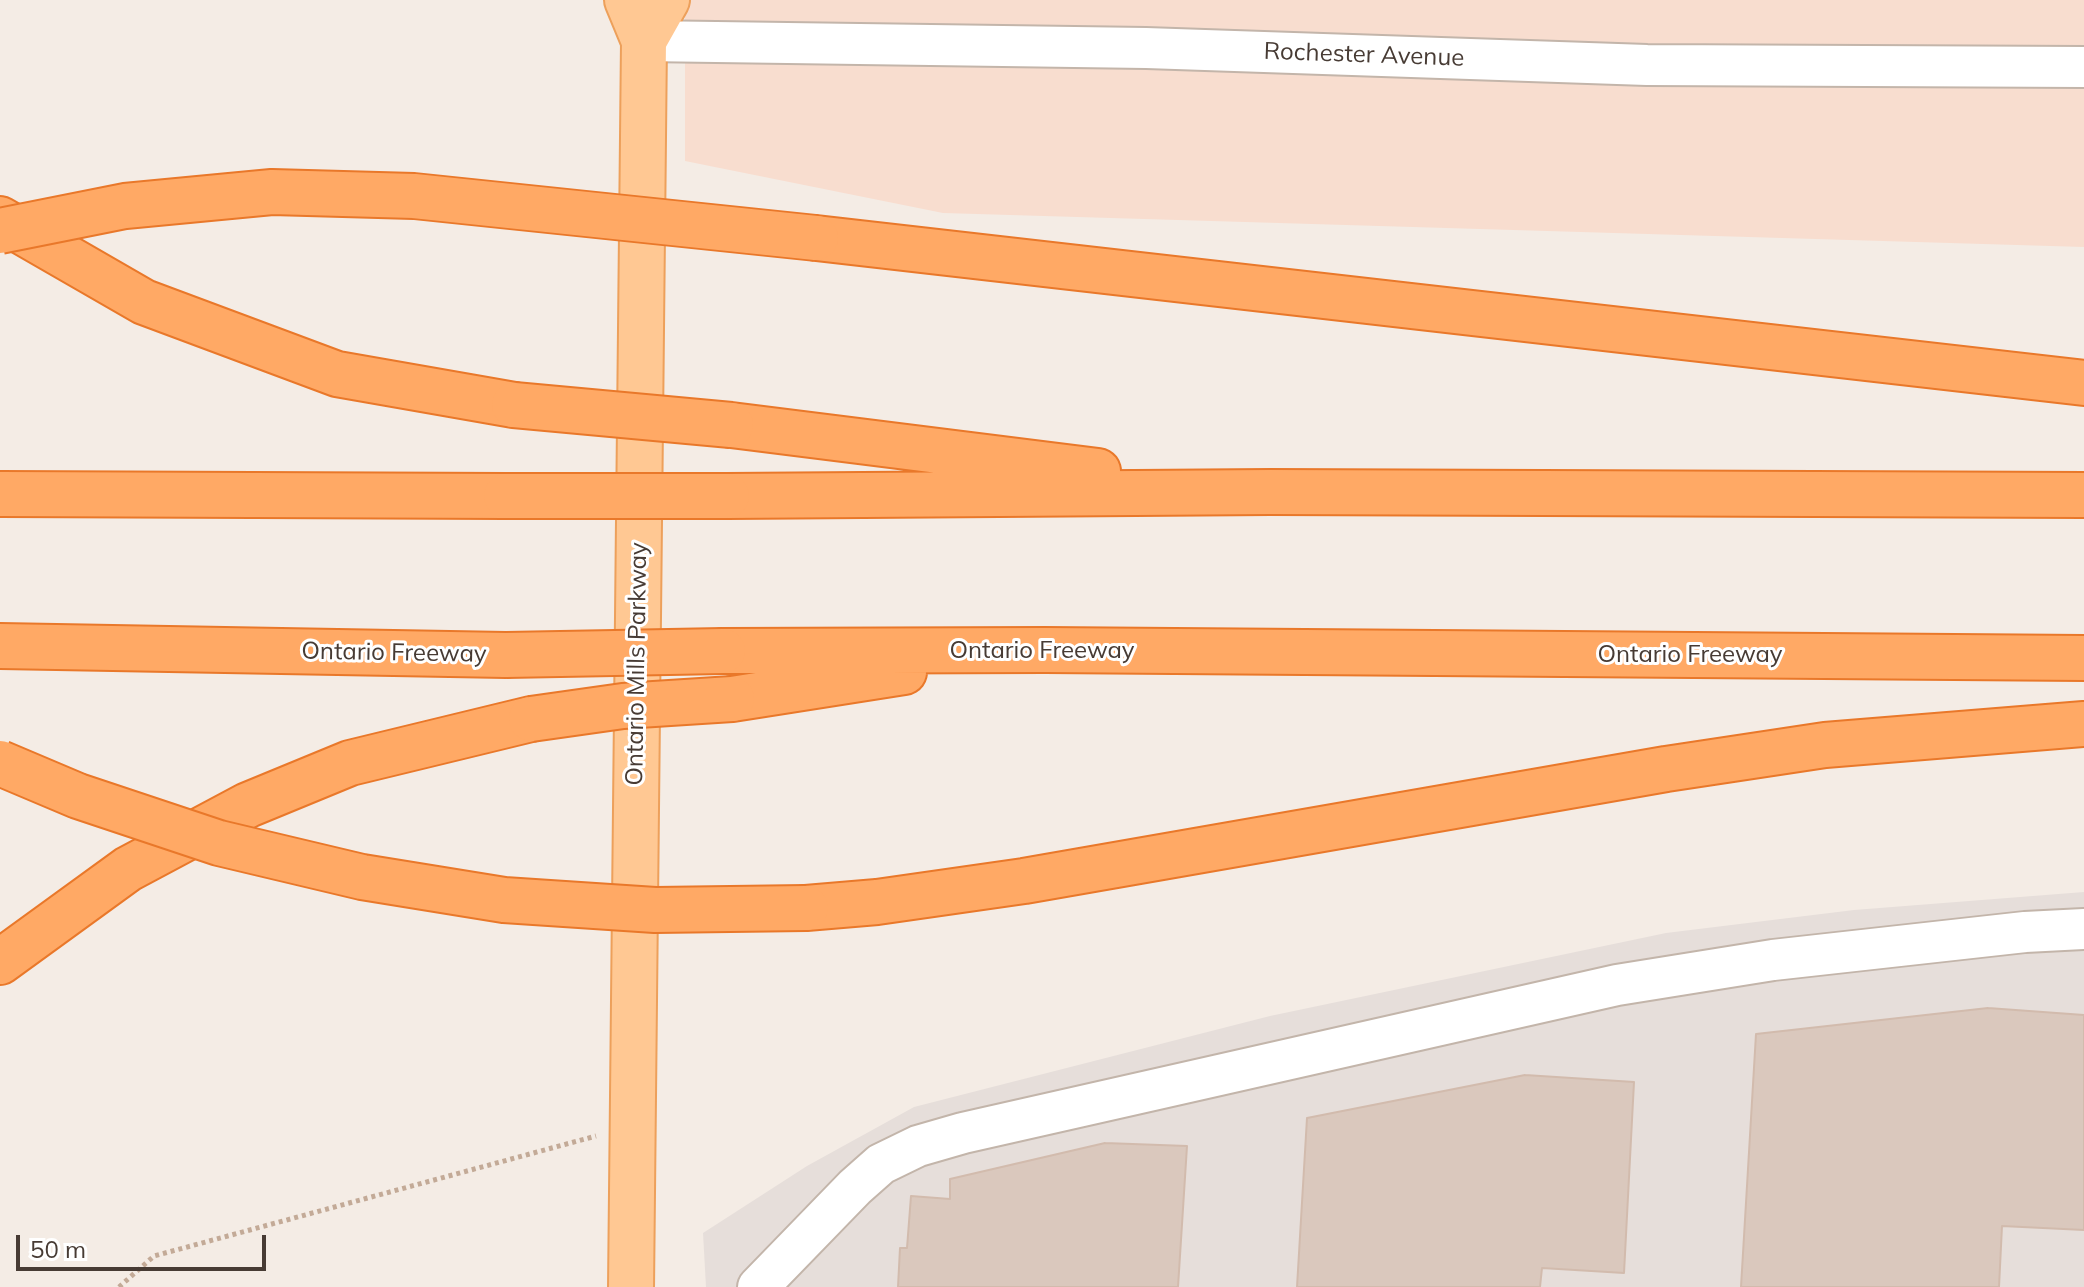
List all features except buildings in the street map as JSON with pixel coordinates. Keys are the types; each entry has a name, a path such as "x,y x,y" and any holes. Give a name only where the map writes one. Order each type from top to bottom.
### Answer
{"highway":[{"path":"0,231 125,206 272,192 414,196 816,238 2084,383"},
{"path":"0,219 144,302 337,374 514,405 731,425 1271,492"},
{"path":"0,494 727,496 1271,492 2084,495"},
{"name":"Ontario Freeway","path":"0,646 506,655 1045,650 2084,658"},
{"path":"0,962 128,869 248,805 350,763 531,719 623,706 732,699 1045,650"},
{"path":"0,763 78,796 219,843 362,877 504,900 655,910 806,908 877,902 1024,881 1651,771 1825,745 2084,724"}],"main road":[{"name":"Ontario Mills Parkway","path":"627,0 644,41 631,1287"},
{"name":"Ontario Mills Parkway","path":"644,41 667,0"}],"street":[{"name":"Rochester Avenue","path":"644,41 1146,48 1647,65 2084,67"},
{"path":"758,1287 881,1164 918,1146 963,1133 1617,985 1773,960 2025,932 2084,929"}],"path":[{"path":"119,1287 154,1256 632,1127"}],"shaded area":[{"path":"685,0 2084,0 2084,247 943,213 685,161"},
{"path":"2084,892 2084,1287 706,1287 703,1233 807,1166 914,1107 1270,1016 1666,933 1854,910"}]}
